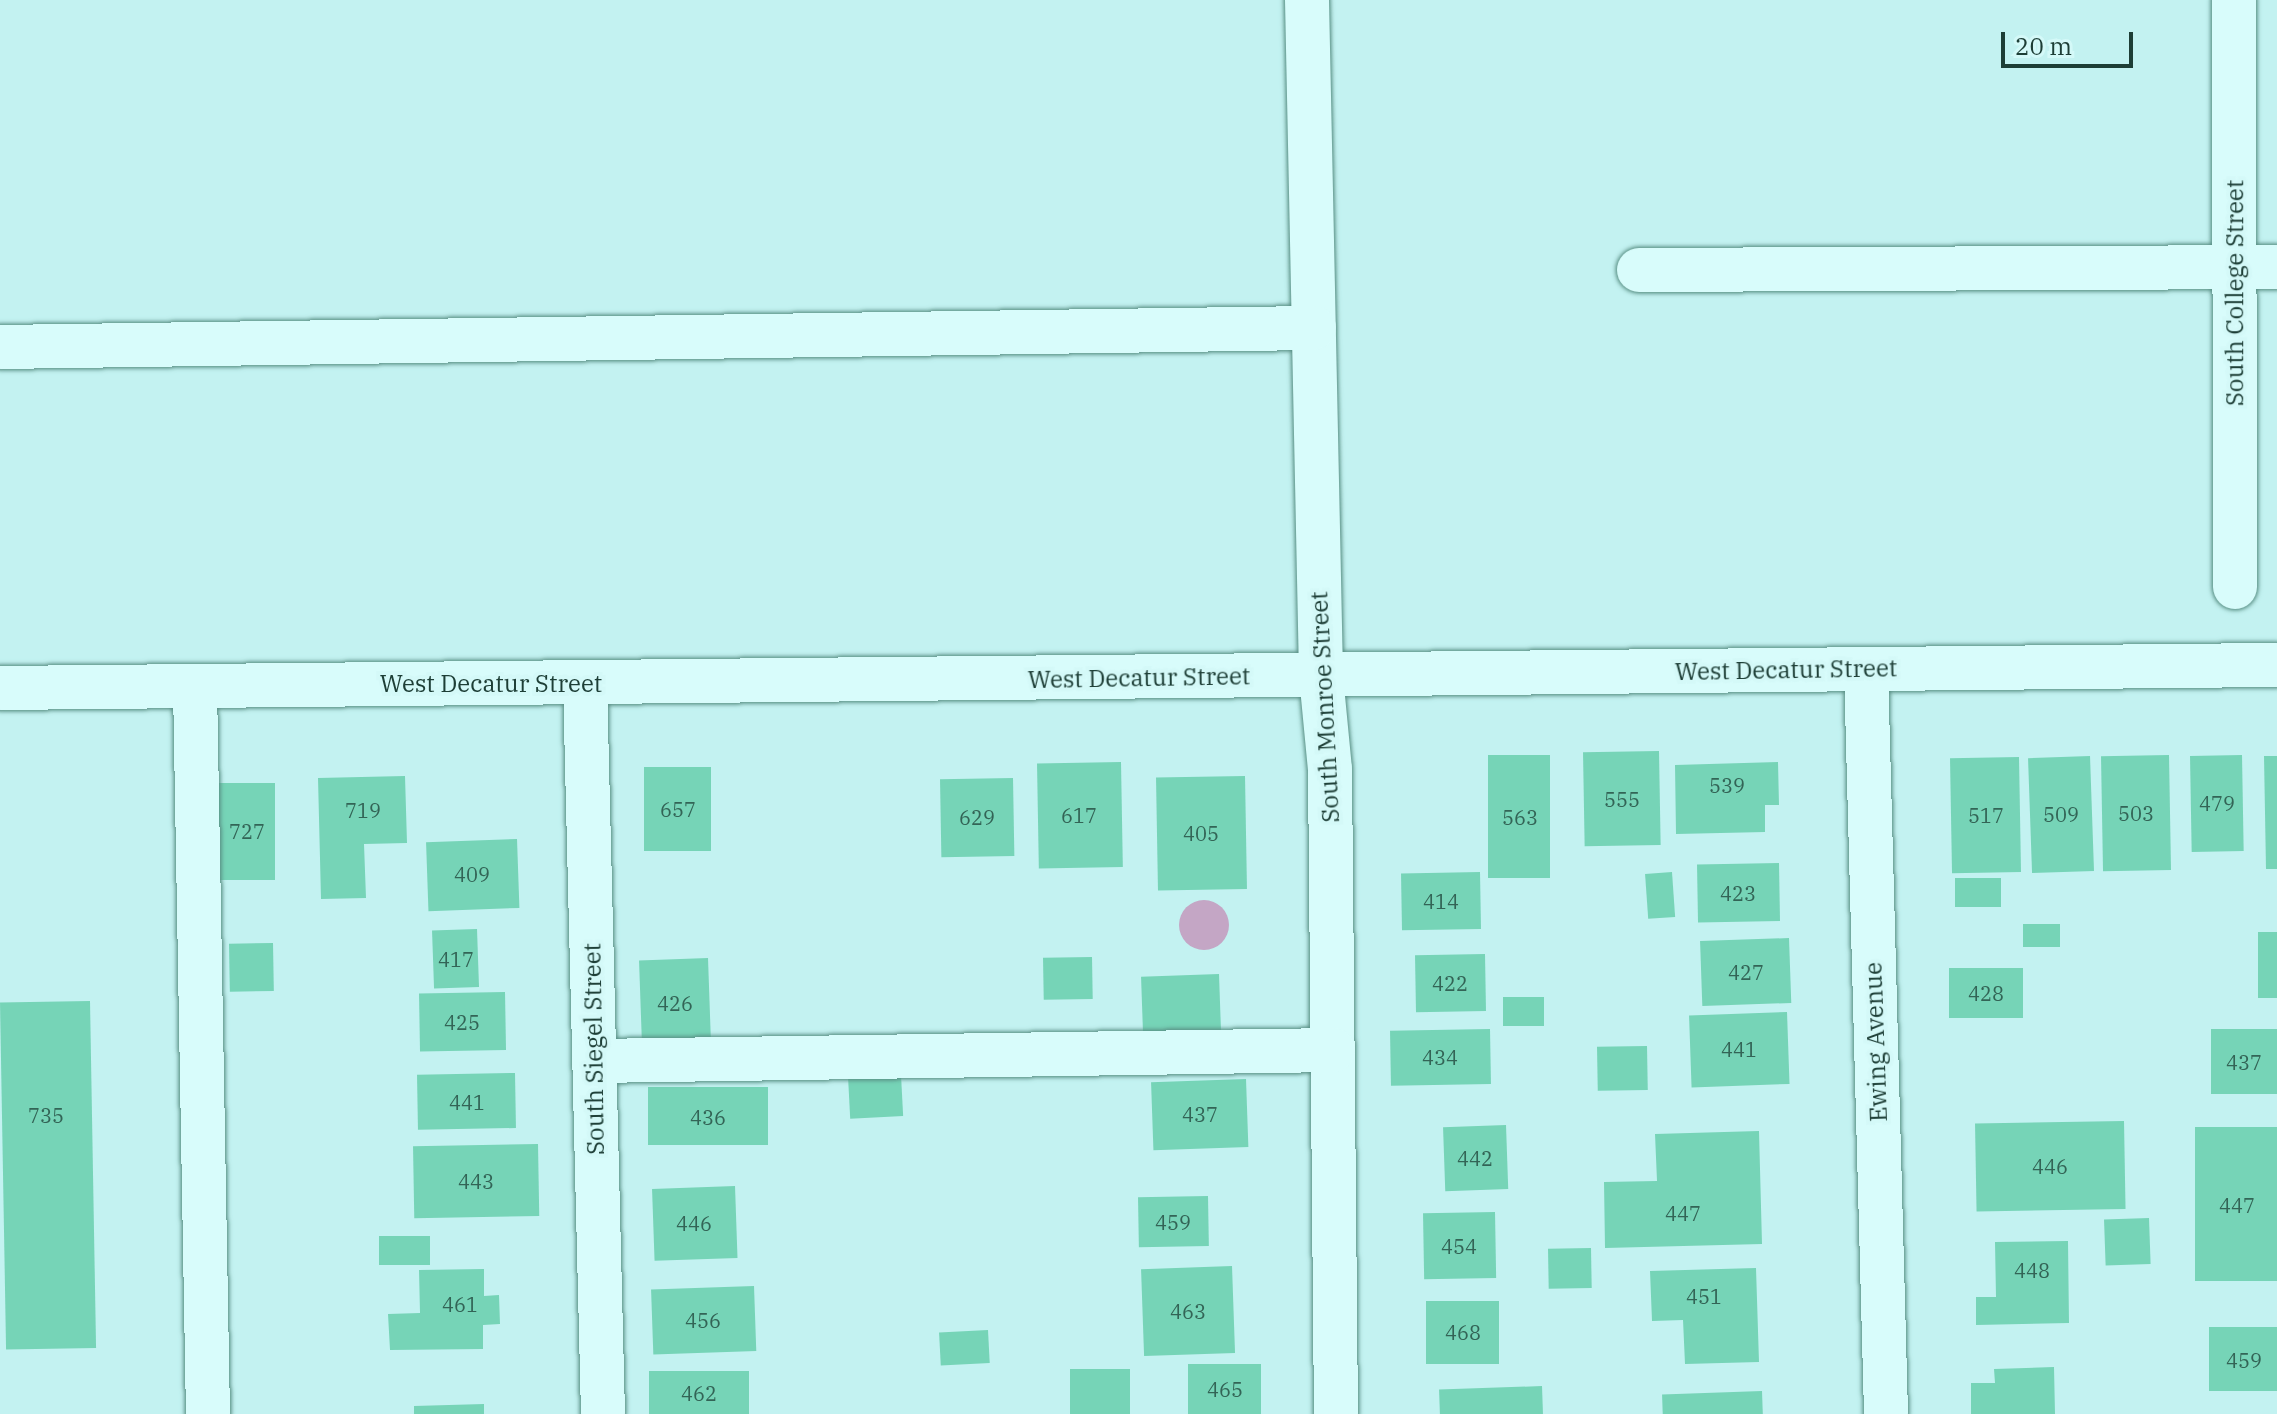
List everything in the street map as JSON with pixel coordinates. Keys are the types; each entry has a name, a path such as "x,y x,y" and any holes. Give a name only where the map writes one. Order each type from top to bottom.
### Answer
{"street":[{"name":"South Monroe Street","path":"1307,0 1321,676 1330,769 1336,1414"},
{"name":"South College Street","path":"2234,0 2235,587"},
{"path":"1639,270 2277,267"},
{"path":"0,347 1314,328"},
{"name":"West Decatur Street","path":"0,688 2277,665"},
{"name":"Ewing Avenue","path":"1866,669 1886,1414"},
{"name":"South Siegel Street","path":"585,683 603,1414"},
{"path":"195,686 208,1414"},
{"path":"594,1061 1333,1050"}],"shaded area":[{"path":"1204,900 1222,907 1229,925 1222,943 1204,950 1186,943 1179,925 1186,907"}],"building":[{"path":"1659,751 1661,845 1585,846 1583,752"},
{"path":"1488,755 1550,755 1550,878 1488,878"},
{"path":"2169,755 2171,870 2103,871 2101,756"},
{"path":"2242,755 2244,851 2192,852 2190,756"},
{"path":"2090,756 2094,871 2032,873 2028,758"},
{"path":"2264,756 2277,756 2277,869 2266,869"},
{"path":"2019,757 2021,872 1952,873 1950,758"},
{"path":"1121,762 1123,867 1039,868 1037,763"},
{"path":"1778,762 1779,805 1765,805 1765,832 1676,834 1675,765"},
{"path":"644,767 711,767 711,851 644,851"},
{"path":"405,776 407,843 364,844 366,898 321,899 318,778"},
{"path":"1245,776 1247,889 1158,891 1156,778"},
{"path":"1013,778 1014,856 941,857 940,779"},
{"path":"216,783 275,783 275,880 216,880"},
{"path":"517,839 519,908 428,911 426,842"},
{"path":"1779,863 1780,921 1698,922 1697,864"},
{"path":"1480,872 1481,929 1402,930 1401,873"},
{"path":"1672,872 1675,917 1648,919 1645,874"},
{"path":"1955,878 2001,878 2001,907 1955,907"},
{"path":"2023,924 2060,924 2060,947 2023,947"},
{"path":"477,929 479,987 434,989 432,931"},
{"path":"2258,932 2277,932 2277,998 2258,998"},
{"path":"1789,938 1791,1003 1702,1006 1700,941"},
{"path":"273,943 274,991 230,992 229,944"},
{"path":"1485,954 1486,1011 1416,1012 1415,955"},
{"path":"1092,957 1093,999 1044,1000 1043,958"},
{"path":"708,958 711,1046 642,1048 639,960"},
{"path":"1949,968 2023,968 2023,1018 1949,1018"},
{"path":"1219,974 1221,1038 1143,1041 1141,977"},
{"path":"505,992 506,1050 420,1051 419,994"},
{"path":"1503,997 1544,997 1544,1026 1503,1026"},
{"path":"90,1001 96,1348 6,1350 0,1003"},
{"path":"1787,1012 1790,1084 1692,1087 1689,1015"},
{"path":"1490,1029 1491,1084 1391,1086 1390,1031"},
{"path":"2211,1029 2277,1029 2277,1094 2211,1094"},
{"path":"1647,1046 1648,1090 1598,1091 1597,1047"},
{"path":"515,1073 516,1128 418,1130 417,1075"},
{"path":"901,1075 903,1116 850,1119 848,1078"},
{"path":"1246,1079 1248,1147 1153,1150 1151,1082"},
{"path":"648,1087 768,1087 768,1145 648,1145"},
{"path":"2124,1121 2126,1209 1977,1212 1975,1124"},
{"path":"1506,1125 1508,1189 1445,1191 1443,1127"},
{"path":"2195,1127 2277,1127 2277,1281 2195,1281"},
{"path":"1759,1131 1762,1244 1605,1248 1604,1182 1657,1181 1655,1134"},
{"path":"538,1144 539,1216 414,1218 413,1146"},
{"path":"735,1186 738,1258 655,1261 652,1189"},
{"path":"1208,1196 1209,1246 1139,1247 1138,1197"},
{"path":"1495,1212 1496,1278 1424,1279 1423,1213"},
{"path":"2149,1218 2151,1264 2106,1266 2104,1220"},
{"path":"379,1236 430,1236 430,1265 379,1265"},
{"path":"2068,1241 2069,1323 1976,1325 1976,1297 1996,1297 1995,1242"},
{"path":"1591,1248 1592,1288 1549,1289 1548,1249"},
{"path":"1232,1266 1235,1353 1144,1356 1141,1269"},
{"path":"1756,1268 1759,1362 1685,1364 1683,1320 1652,1321 1650,1271"},
{"path":"484,1269 484,1296 499,1295 500,1324 483,1325 483,1349 390,1350 388,1314 420,1313 419,1270"},
{"path":"754,1286 756,1351 653,1355 651,1290"},
{"path":"1426,1301 1499,1301 1499,1364 1426,1364"},
{"path":"2209,1327 2277,1327 2277,1391 2209,1391"},
{"path":"988,1330 990,1363 941,1366 939,1333"},
{"path":"1188,1364 1261,1364 1261,1414 1188,1414"},
{"path":"2054,1367 2055,1414 1971,1414 1971,1383 1995,1383 1994,1369"},
{"path":"1070,1369 1130,1369 1130,1414 1070,1414"},
{"path":"649,1371 749,1371 749,1414 649,1414"},
{"path":"1542,1386 1543,1414 1440,1414 1439,1390"},
{"path":"1762,1391 1763,1414 1663,1414 1662,1394"},
{"path":"484,1404 484,1414 414,1414 414,1406"}]}
